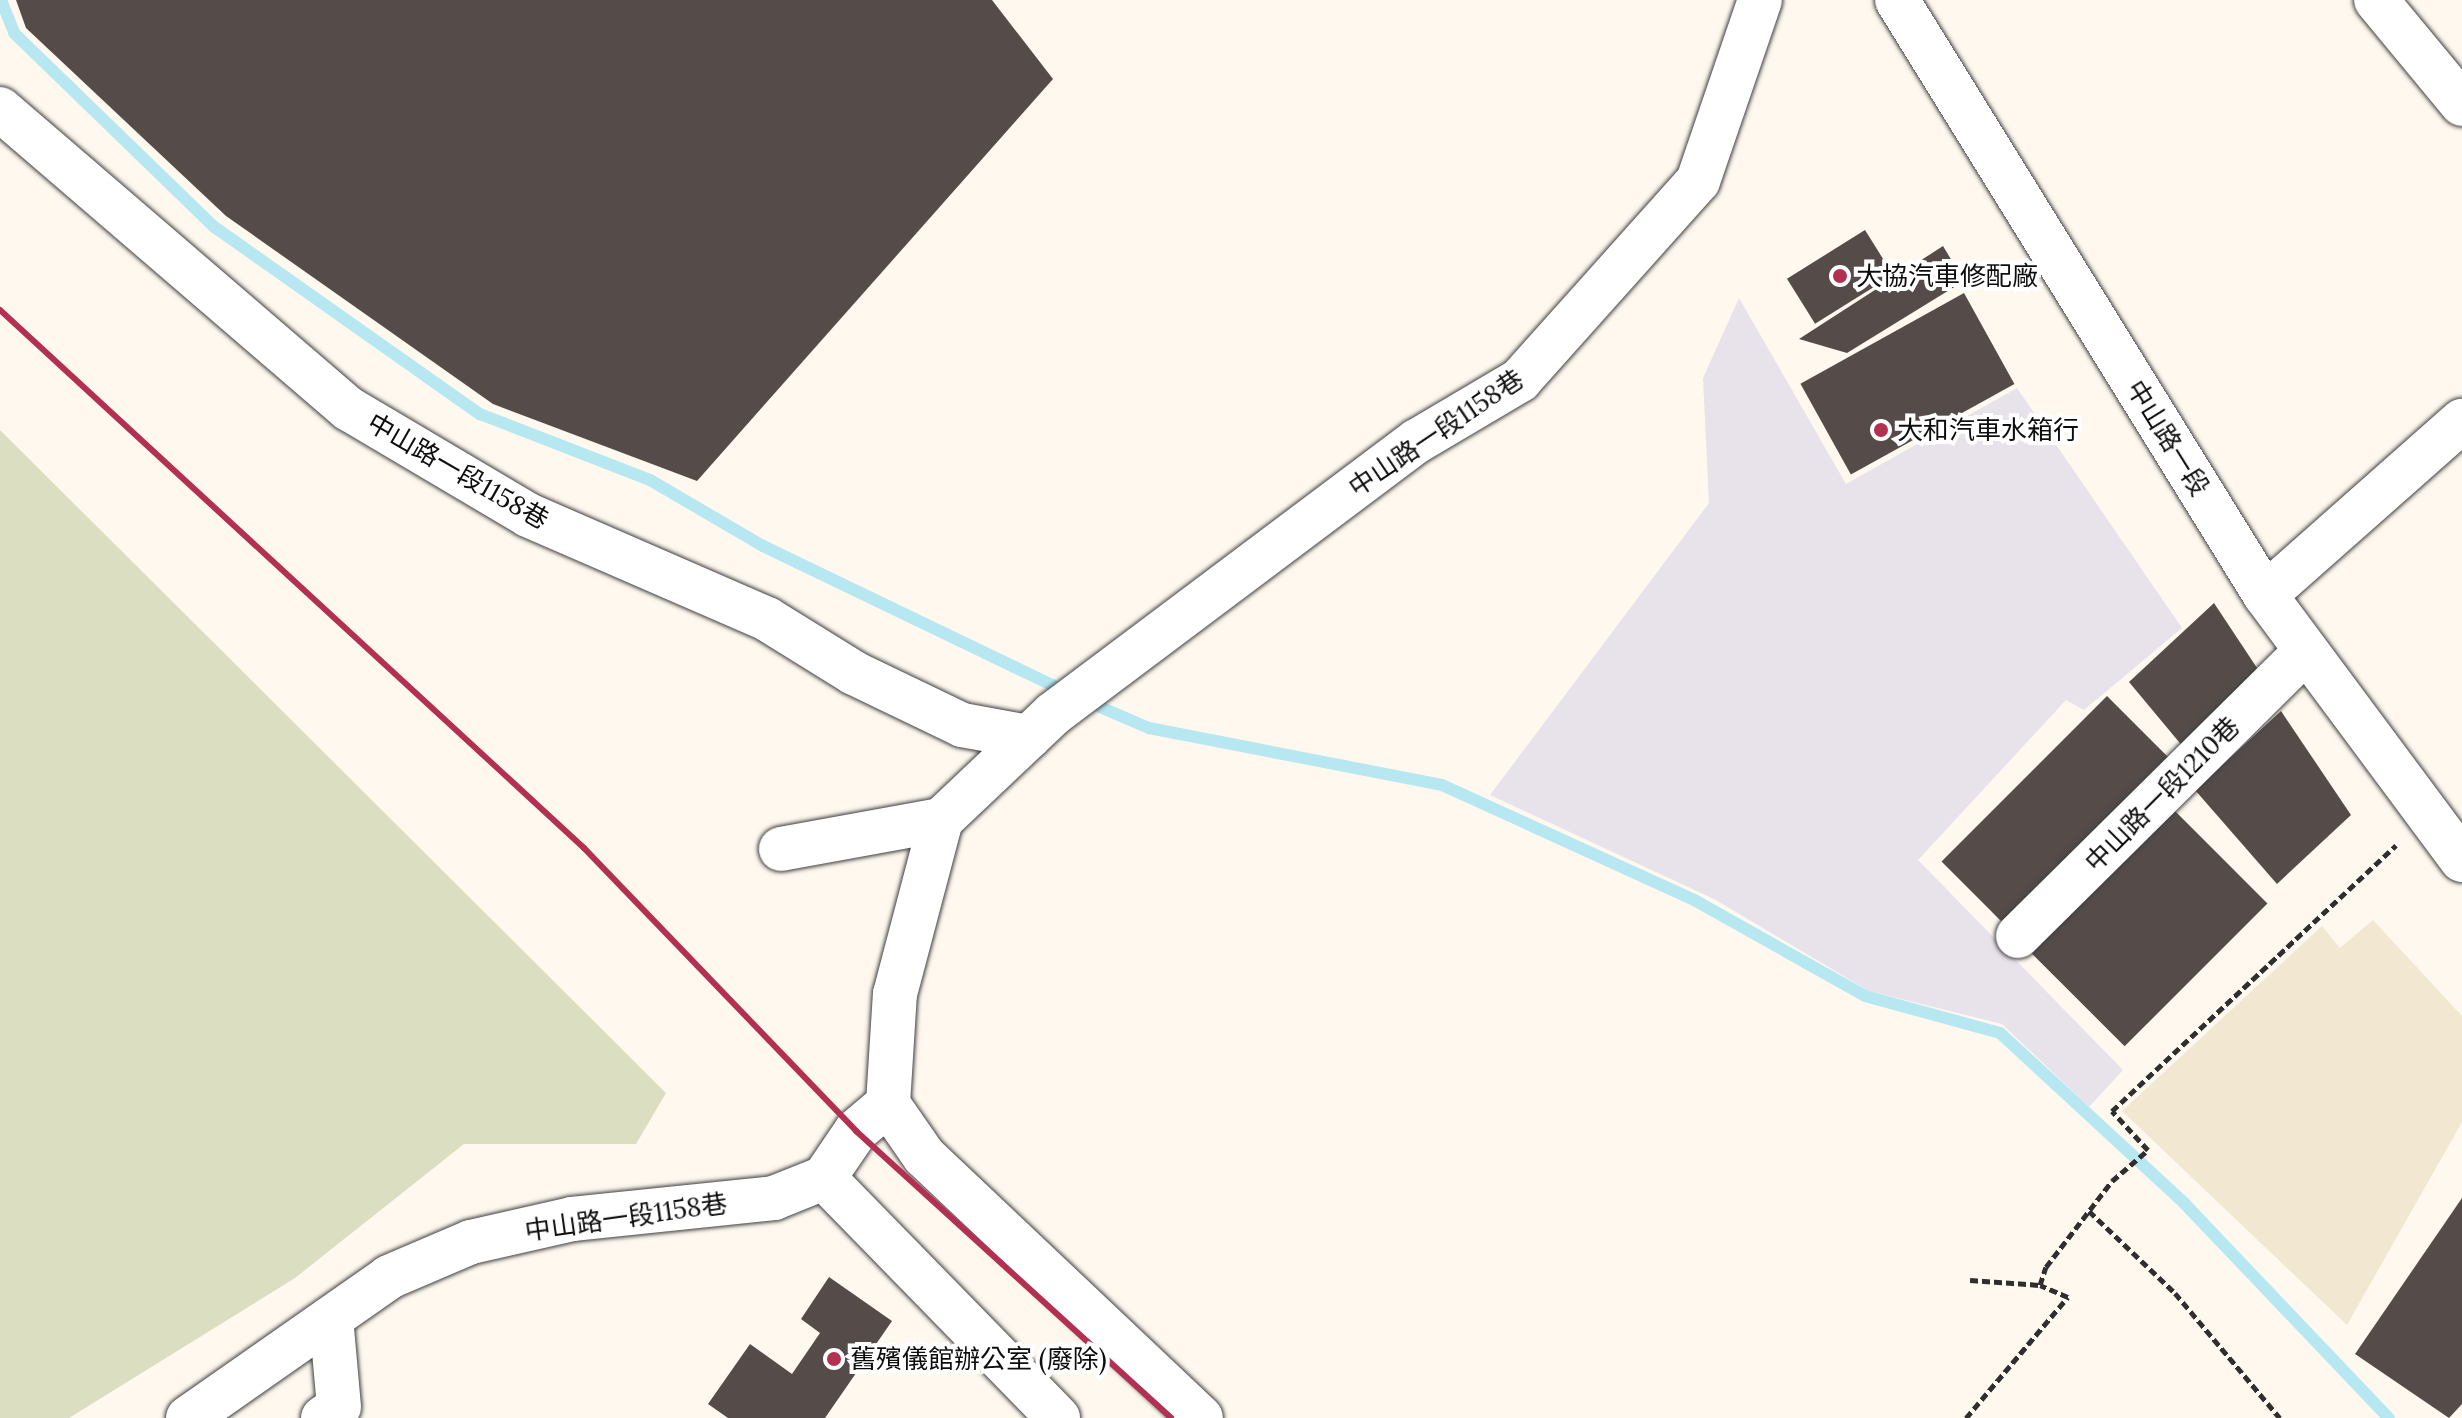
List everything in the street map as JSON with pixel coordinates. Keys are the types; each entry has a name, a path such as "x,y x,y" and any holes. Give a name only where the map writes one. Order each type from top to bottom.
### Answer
{"street":[{"name":"中山路一段1158巷","path":"941,820 1044,723 1095,683 1417,441 1520,380 1698,181 1760,0"},
{"path":"2376,0 2462,104"},
{"name":"中山路一段","path":"1908,4 2265,595 2448,833"},
{"name":"中山路一段1158巷","path":"0,109 349,409 528,515 767,619 854,673 962,725 1044,723"},
{"path":"2265,595 2462,421"},
{"name":"中山路一段1210巷","path":"2018,936 2306,651"},
{"path":"781,849 941,820 895,994 888,1104 924,1156 1201,1418"},
{"path":"888,1104 856,1131 824,1178 1058,1418"},
{"name":"中山路一段1158巷","path":"188,1418 389,1277 471,1242 572,1219 774,1198 824,1178"},
{"path":"323,1418 339,1407 331,1318"}],"path":[{"path":"2040,1285 2089,1211 2121,1173 2148,1150 2112,1111 2448,833"},
{"path":"2089,1211 2175,1293 2280,1418"},
{"path":"1966,1418 2068,1297 2040,1285 1970,1280"}],"shaded area":[{"path":"1739,298 1846,484 2017,388 2182,628 2084,710 2066,700 1918,860 2123,1070 2089,1107 2002,1024 1869,991 1714,899 1490,795 1709,503 1703,378"},
{"path":"2373,920 2462,1016 2462,1122 2347,1325 2122,1111 2322,926 2340,948"}],"green space":[{"path":"0,430 666,1093 636,1144 464,1144 295,1278 69,1418 0,1418"}],"building":[{"path":"16,0 992,0 1053,79 697,481 493,404 226,216 26,28"},
{"name":"大協汽車修配廠","path":"1865,230 1893,275 1815,324 1787,279"},
{"path":"1943,246 1964,281 1847,353 1799,339"},
{"name":"大和汽車水箱行","path":"1964,293 2014,384 1851,475 1800,384"},
{"path":"2214,603 2267,683 2189,754 2129,682"},
{"path":"2107,696 2178,767 2013,933 1942,861"},
{"path":"2281,711 2351,815 2277,884 2195,790"},
{"path":"2172,808 2267,903 2125,1046 2029,951"},
{"path":"2462,1198 2462,1404 2449,1418 2355,1354"},
{"name":"舊殯儀館辦公室 (廢除)","path":"829,1277 892,1321 825,1418 728,1418 708,1404 750,1344 792,1374 820,1333 801,1319"}],"waterway":[{"path":"1,0 14,33 213,226 480,414 650,480 763,546 1066,692"},
{"path":"1086,701 1149,728 1442,785 1696,901 1865,996 2000,1033 2184,1203 2389,1418"}],"railway":[{"path":"0,310 584,848 856,1131 1171,1418"}],"place":[{"name":"大協汽車修配廠","path":"1840,276"},
{"name":"大和汽車水箱行","path":"1881,430"},
{"name":"舊殯儀館辦公室 (廢除)","path":"834,1359"}]}
